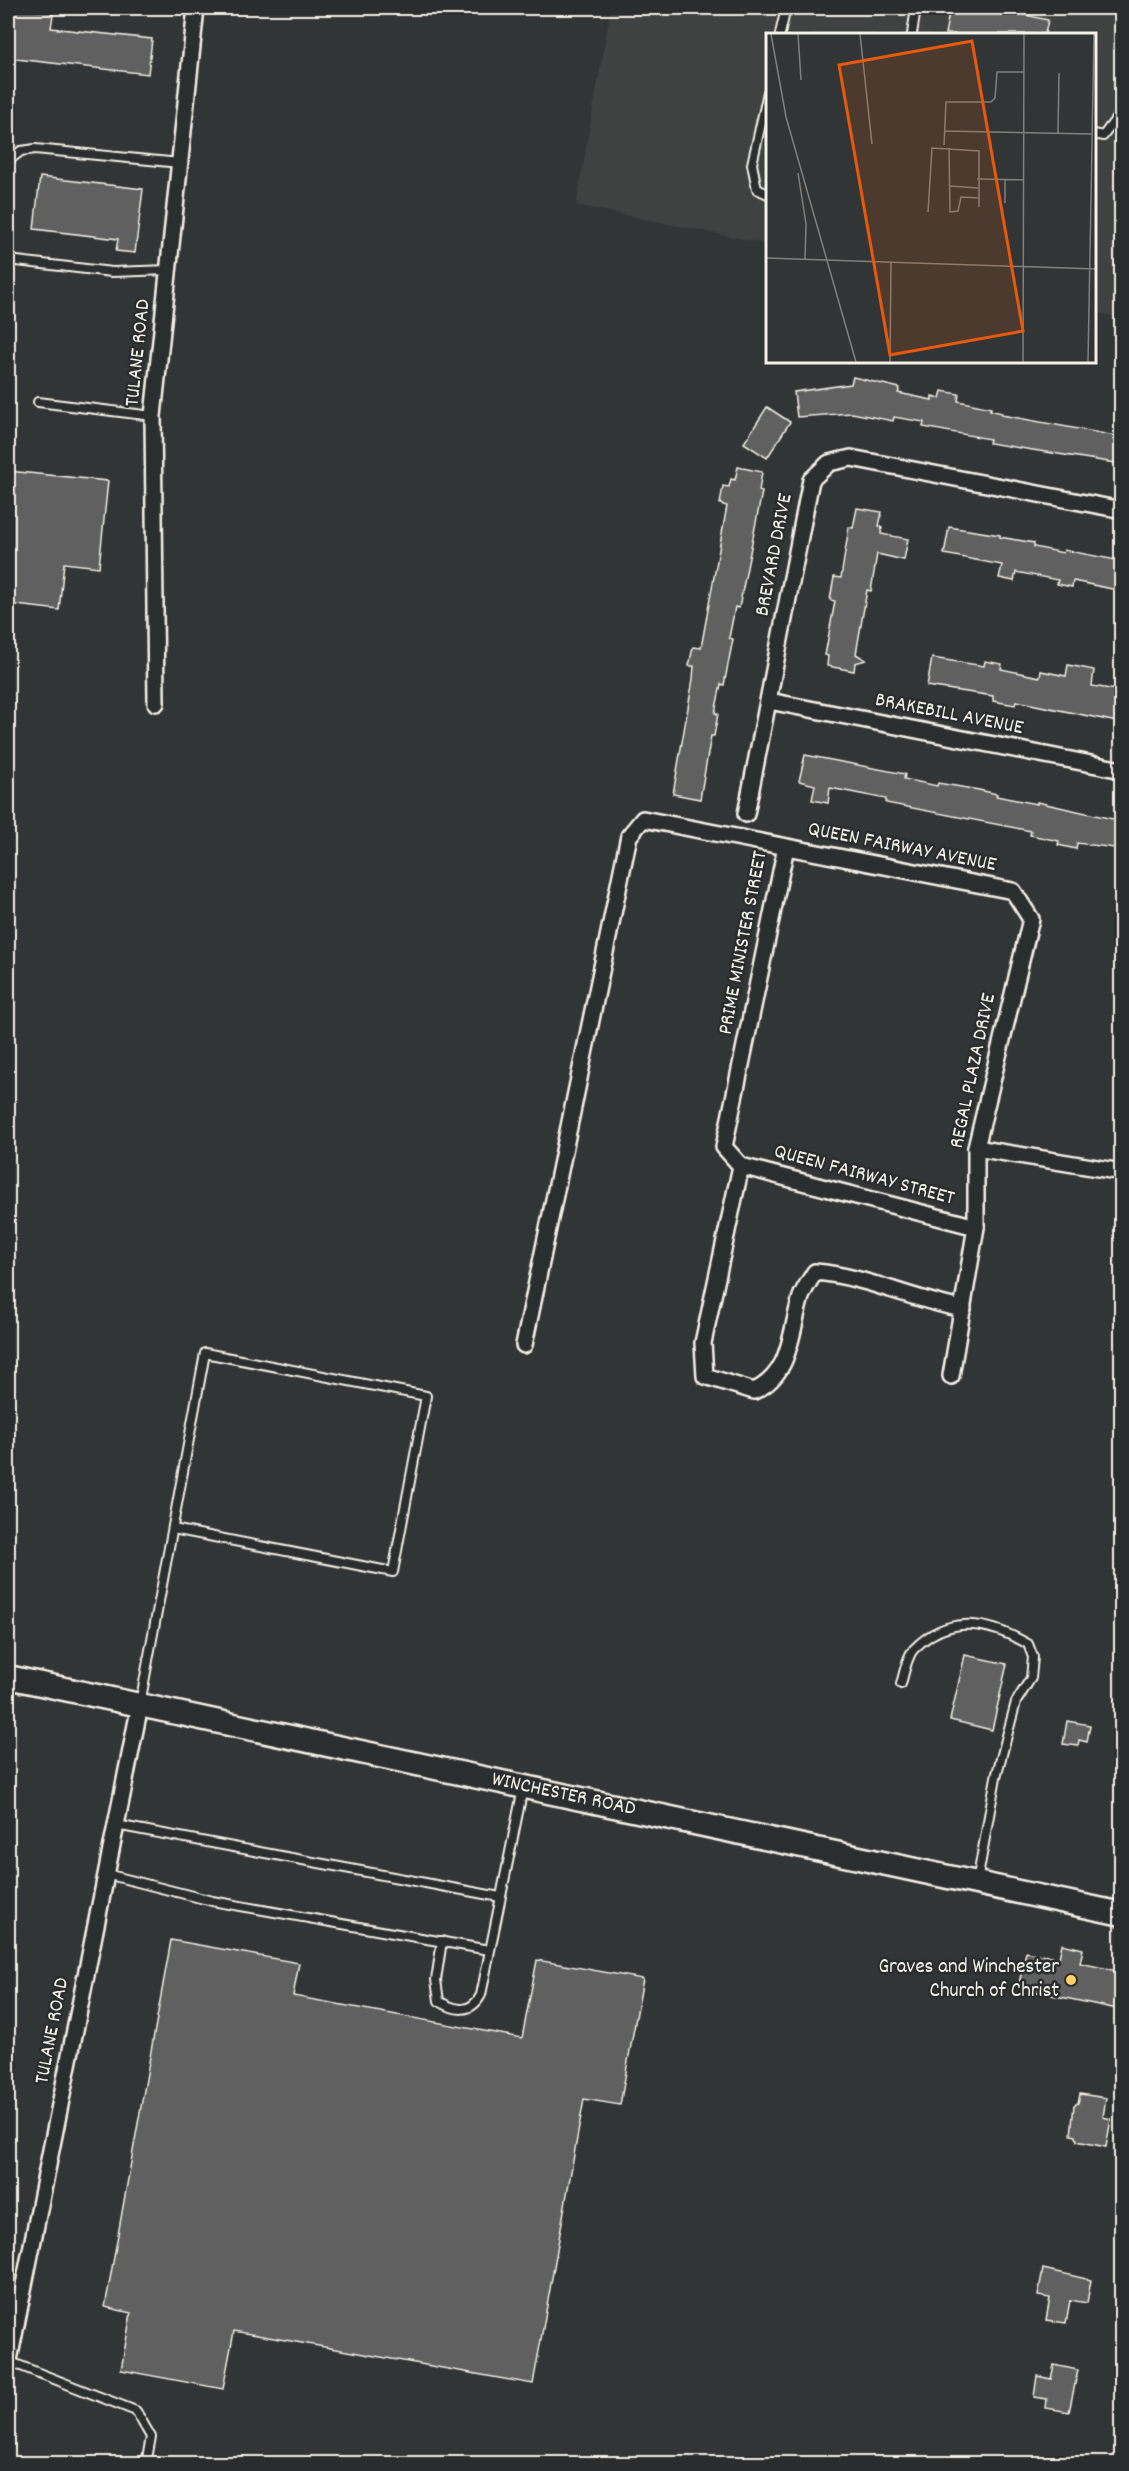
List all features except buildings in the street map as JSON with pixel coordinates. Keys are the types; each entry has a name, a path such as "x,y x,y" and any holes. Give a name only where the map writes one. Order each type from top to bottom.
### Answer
{"main road":[{"name":"WINCHESTER ROAD","path":"8,1677 1122,1914"}],"street":[{"name":"TULANE ROAD","path":"156,703 153,416 196,8"},
{"name":"BREVARD DRIVE","path":"746,814 811,480 829,463 850,458 1122,510"},
{"name":"BRAKEBILL AVENUE","path":"769,701 1122,770"},
{"name":"PRIME MINISTER STREET","path":"524,1345 629,836 643,819 786,847 724,1147 741,1166"},
{"name":"QUEEN FAIRWAY AVENUE","path":"786,847 1013,891 1031,918"},
{"name":"REGAL PLAZA DRIVE","path":"951,1376 976,1227 976,1148 1031,918"},
{"path":"976,1148 1122,1172"},
{"name":"QUEEN FAIRWAY STREET","path":"741,1166 976,1227"},
{"path":"741,1166 703,1343 705,1376 754,1391 766,1386 784,1365 802,1295 815,1272 835,1274 932,1304 963,1309"},
{"name":"TULANE ROAD","path":"8,2363 140,1705"}],"lane":[{"path":"780,33 786,8"},
{"path":"912,33 916,8"},
{"path":"766,101 752,165 757,189 766,193"},
{"path":"1096,134 1103,136 1122,111"},
{"path":"8,161 21,151 35,148 180,163"},
{"path":"8,260 112,272 169,270"},
{"path":"38,402 153,416"},
{"path":"140,1705 172,1528 205,1353 426,1396 393,1572 172,1528"},
{"path":"901,1684 912,1650 940,1630 969,1623 997,1629 1028,1644 1033,1658 1031,1678 1016,1702 996,1777 977,1883"},
{"path":"442,1941 436,1990 439,2001 453,2009 466,2009 476,2004 481,1995 523,1787"},
{"path":"116,1825 500,1897"},
{"path":"106,1874 212,1900 489,1950"},
{"path":"8,2363 136,2411 151,2437 146,2463"}],"shaded area":[{"path":"611,8 1121,8 1121,318 1096,312 1096,33 766,33 766,244 576,205"}],"place":[{"name":"Graves and Winchester Church of Christ","path":"1071,1980"}]}
